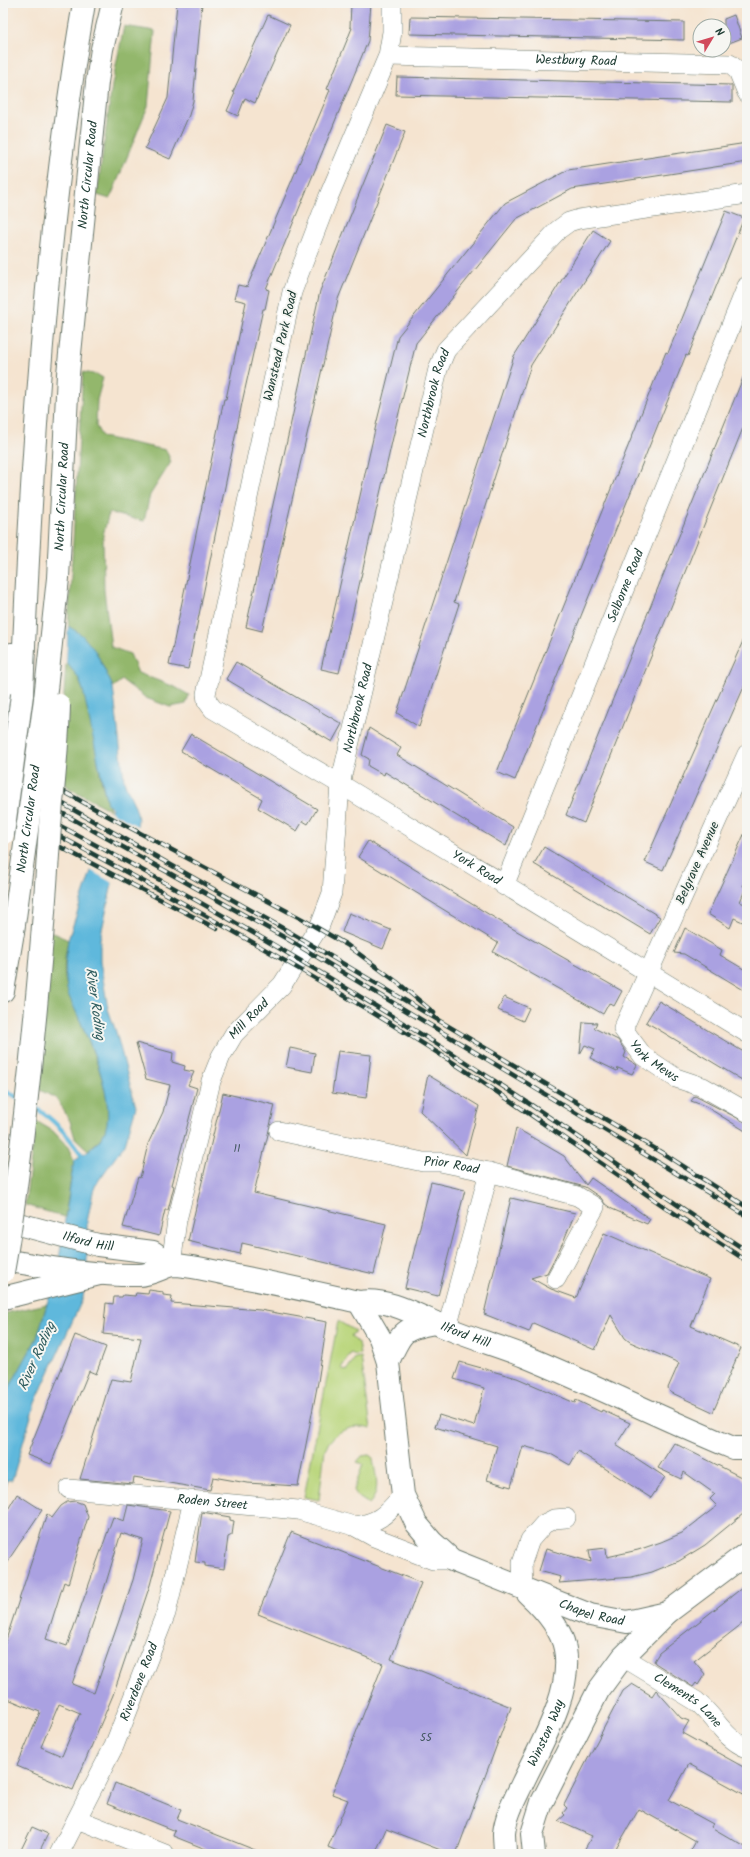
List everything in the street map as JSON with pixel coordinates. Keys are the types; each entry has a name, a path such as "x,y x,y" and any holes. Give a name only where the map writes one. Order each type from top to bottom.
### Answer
{"main road":[{"name":"North Circular Road","path":"3,834 22,695 27,576 39,372 53,222 71,78 84,3"},
{"name":"North Circular Road","path":"3,991 13,932 39,738 58,578 68,374 97,82 102,49 113,3"},
{"path":"3,721 12,638 27,576"},
{"path":"58,578 60,675 58,748 50,826 42,948 8,1265 72,1272 141,1276 154,1273 171,1265"},
{"name":"Ilford Hill","path":"3,1220 98,1245 153,1252 171,1265 200,1268 359,1302 371,1300 379,1302 417,1314 441,1326 524,1356 742,1451"},
{"path":"10,1296 99,1274"},
{"path":"359,1302 380,1338 388,1362 403,1495 416,1523 432,1542 452,1560 523,1588"},
{"path":"388,1362 398,1338 405,1331 413,1327 441,1326"},
{"name":"Chapel Road","path":"523,1588 590,1615 627,1622 667,1613 747,1553"},
{"name":"Chapel Road","path":"523,1588 546,1612"},
{"name":"Winston Way","path":"505,1854 504,1833 510,1811 556,1710 565,1683 565,1649 558,1629 546,1612"},
{"name":"Winston Way","path":"534,1854 532,1834 542,1802 598,1691 624,1657 667,1613"}],"street":[{"name":"Wanstead Park Road","path":"206,701 206,694 292,292 328,198 388,56 392,32 392,3"},
{"name":"Westbury Road","path":"388,56 730,64 738,71 747,93"},
{"name":"Northbrook Road","path":"340,784 438,370 446,350 558,230 569,222 579,219 747,194"},
{"name":"Selborne Road","path":"504,886 747,286"},
{"name":"York Road","path":"206,701 212,709 340,784 504,886 747,1033"},
{"name":"Belgrave Avenue","path":"648,973 747,754"},
{"name":"Mill Road","path":"171,1265 177,1220 212,1081 221,1056 234,1034 282,985 320,925 332,893 340,784"},
{"name":"York Mews","path":"648,973 623,1029 643,1056 676,1078 703,1086 747,1112"},
{"name":"Prior Road","path":"279,1131 423,1162 440,1162 489,1172 441,1326"},
{"path":"489,1172 578,1196 594,1207 556,1279"},
{"name":"Roden Street","path":"69,1489 298,1510 354,1526 374,1537 433,1560 452,1560"},
{"name":"Roden Street","path":"354,1526 368,1524 382,1518 403,1495"},
{"name":"Riverdene Road","path":"59,1854 114,1746 166,1613 192,1501"},
{"path":"523,1588 522,1564 530,1540 544,1524 554,1519 566,1518"},
{"name":"Clements Lane","path":"624,1657 696,1701 706,1709 730,1738 747,1748"},
{"path":"77,1819 165,1854"}],"green space":[{"path":"124,26 155,31 148,106 110,199 97,195 112,85"},
{"path":"83,372 98,375 103,378 97,400 96,426 102,437 166,450 171,462 150,495 144,521 109,513 103,535 104,590 111,647 130,654 138,673 175,687 189,695 186,704 170,707 146,698 122,680 113,687 96,652 68,626"},
{"path":"66,662 78,677 83,690 91,722 102,785 110,810 69,788 59,776"},
{"path":"50,931 68,940 64,967 66,983 95,1058 107,1099 108,1117 105,1132 88,1150 75,1138 70,1121 57,1099 38,1089"},
{"path":"36,1121 53,1131 68,1147 74,1160 65,1217 25,1205"},
{"path":"47,1304 37,1338 3,1399 3,1325 6,1313"},
{"path":"338,1321 355,1331 351,1336 358,1343 360,1354 355,1355 351,1353 341,1368 347,1371 355,1358 361,1357 371,1429 364,1427 350,1428 333,1437 325,1449 319,1500 304,1497"},
{"path":"369,1455 373,1458 377,1488 373,1499 369,1504 357,1496 354,1490 363,1464 357,1462 362,1456"}],"water":[{"name":"River Roding","path":"68,626 82,635 96,652 113,687 124,780 134,803 138,820 137,826 115,870 100,939 100,961 108,1009 116,1032 136,1107 125,1144 96,1184 93,1192 87,1222 87,1264 83,1298 35,1403 12,1480 7,1480 3,1491 3,1399 37,1338 59,1259 74,1160 92,1148 100,1140 105,1131 108,1116 107,1099 97,1061 68,994 65,974 68,940 112,808 107,804 83,690 78,677 66,662"}],"pier":[{"path":"3,574 68,623 66,665 41,645 3,619"},
{"path":"110,811 139,827 117,871 116,885 90,870 92,858 104,831"}],"building":[{"path":"177,3 202,3 193,101 189,115 170,159 145,148 168,98"},
{"path":"351,3 371,3 368,41 266,289 269,290 265,309 263,309 243,398 188,669 169,665 224,399 226,399 246,302 234,299 238,285 247,287 330,90 327,89 352,28 350,27"},
{"path":"268,15 290,25 255,103 245,98 238,116 227,111 235,93 233,92"},
{"path":"734,15 742,38 732,42 732,18 726,18"},
{"path":"410,17 684,22 684,40 409,34"},
{"path":"397,77 732,85 732,102 396,95"},
{"path":"387,125 405,132 338,299 262,631 246,627 320,291"},
{"path":"747,143 747,162 572,189 516,219 416,343 339,673 321,669 376,425 398,336 505,203 568,170"},
{"path":"726,211 744,218 688,356 686,355 515,780 497,772 666,352 668,353"},
{"path":"593,230 610,241 531,365 454,602 459,604 419,727 397,713 514,356"},
{"path":"747,368 747,418 584,823 566,815"},
{"path":"747,632 747,680 663,870 645,862"},
{"path":"236,662 342,724 332,742 226,679"},
{"path":"369,728 401,748 397,755 513,827 506,846 385,772 384,775 368,766 369,759 362,755"},
{"path":"191,734 317,809 308,824 303,821 297,831 258,808 262,799 181,751"},
{"path":"747,828 747,877 743,886 746,887 740,902 747,905 747,924 734,918 730,928 708,914"},
{"path":"368,841 508,926 622,991 614,1006 609,1003 603,1014 493,952 498,943 358,857"},
{"path":"544,847 660,917 650,934 534,864"},
{"path":"349,913 391,930 383,949 342,932"},
{"path":"685,928 722,950 720,955 747,971 747,992 684,954 674,953"},
{"path":"504,997 529,1008 523,1021 498,1010"},
{"path":"659,1001 747,1054 747,1083 646,1022"},
{"path":"583,1022 597,1023 594,1028 618,1040 626,1052 624,1057 637,1065 632,1074 618,1068 617,1071 590,1058 595,1049 585,1045 580,1054"},
{"path":"136,1043 173,1053 172,1062 185,1066 184,1070 194,1072 188,1085 197,1088 172,1185 174,1186 168,1210 165,1210 159,1236 123,1227 138,1177 140,1178 148,1144 163,1112 170,1085 146,1079"},
{"path":"290,1048 315,1053 312,1072 286,1067"},
{"path":"338,1051 371,1055 366,1098 332,1093"},
{"path":"428,1075 479,1106 466,1155 420,1111"},
{"path":"223,1093 275,1105 254,1193 386,1224 374,1274 242,1243 240,1254 188,1241"},
{"path":"695,1096 747,1123 747,1132 705,1106 691,1101"},
{"path":"516,1128 564,1156 586,1185 591,1178 650,1219 647,1224 612,1209 605,1204 601,1198 585,1187 507,1166"},
{"path":"431,1182 465,1190 438,1296 405,1288"},
{"path":"511,1198 575,1213 564,1240 547,1273 531,1278 551,1289 576,1298 604,1233 710,1279 691,1326 741,1348 713,1412 670,1392 668,1388 679,1363 630,1342 625,1338 611,1315 595,1350 533,1323 529,1332 484,1314"},
{"path":"149,1290 163,1292 163,1295 172,1296 171,1303 260,1310 327,1322 318,1382 298,1486 247,1483 213,1477 210,1490 134,1477 133,1484 80,1479 111,1379 131,1382 141,1338 103,1334 106,1303 113,1304 114,1297 122,1297 123,1295 135,1296 136,1293 148,1294"},
{"path":"75,1335 106,1347 96,1374 89,1371 51,1464 27,1455"},
{"path":"460,1362 517,1378 575,1403 576,1400 601,1412 602,1410 630,1423 616,1445 665,1477 651,1498 578,1451 570,1465 549,1453 523,1446 511,1487 487,1480 497,1446 435,1427 439,1415 474,1426 484,1388 454,1379"},
{"path":"674,1443 741,1477 747,1484 747,1510 705,1545 679,1561 652,1572 632,1577 559,1583 561,1577 539,1571 546,1549 591,1562 589,1550 606,1548 607,1557 638,1550 682,1533 717,1506 710,1499 715,1494 684,1472 681,1479 658,1468"},
{"path":"17,1494 42,1510 3,1568 3,1518"},
{"path":"75,1501 83,1504 88,1517 68,1584 64,1582 46,1639 67,1646 113,1517 124,1521 128,1505 170,1511 150,1585 113,1695 73,1790 17,1766 40,1712 3,1697 3,1649 47,1514 52,1518 61,1506 67,1502","holes":["121,1533 143,1540 133,1580 94,1693 72,1684 102,1596","59,1704 80,1713 62,1756 41,1747"]},
{"path":"202,1512 230,1517 230,1520 234,1521 232,1535 228,1537 224,1569 205,1566 205,1563 195,1562"},
{"path":"291,1532 421,1583 391,1659 511,1707 456,1854 451,1854 386,1829 375,1854 344,1854 328,1847 348,1800 332,1794 383,1664 258,1614"},
{"path":"747,1584 747,1620 694,1661 705,1674 698,1685 696,1683 693,1687 655,1663 654,1661 659,1653"},
{"path":"632,1684 652,1696 656,1690 681,1718 689,1721 682,1733 747,1769 747,1796 689,1764 669,1800 713,1824 711,1827 747,1848 747,1854 689,1854 696,1841 639,1809 613,1854 582,1854 592,1836 558,1821 565,1815 563,1813 567,1808 564,1805 623,1691"},
{"path":"115,1783 181,1810 177,1819 265,1854 218,1854 173,1836 175,1831 107,1804"},
{"path":"32,1827 48,1834 38,1854 19,1854"}],"waterway":[{"path":"3,1090 21,1099"},
{"path":"32,1106 54,1122 84,1158"}],"railway":[{"path":"3,758 108,816 302,919 347,945 397,982 434,1013"},
{"path":"3,770 293,934 664,1154 747,1207"},
{"path":"3,780 289,940 747,1216"},
{"path":"3,796 132,864 322,973 507,1089 747,1251"},
{"path":"3,806 228,928 394,1026 449,1060 709,1237 747,1261"},
{"path":"3,817 217,929"}]}
